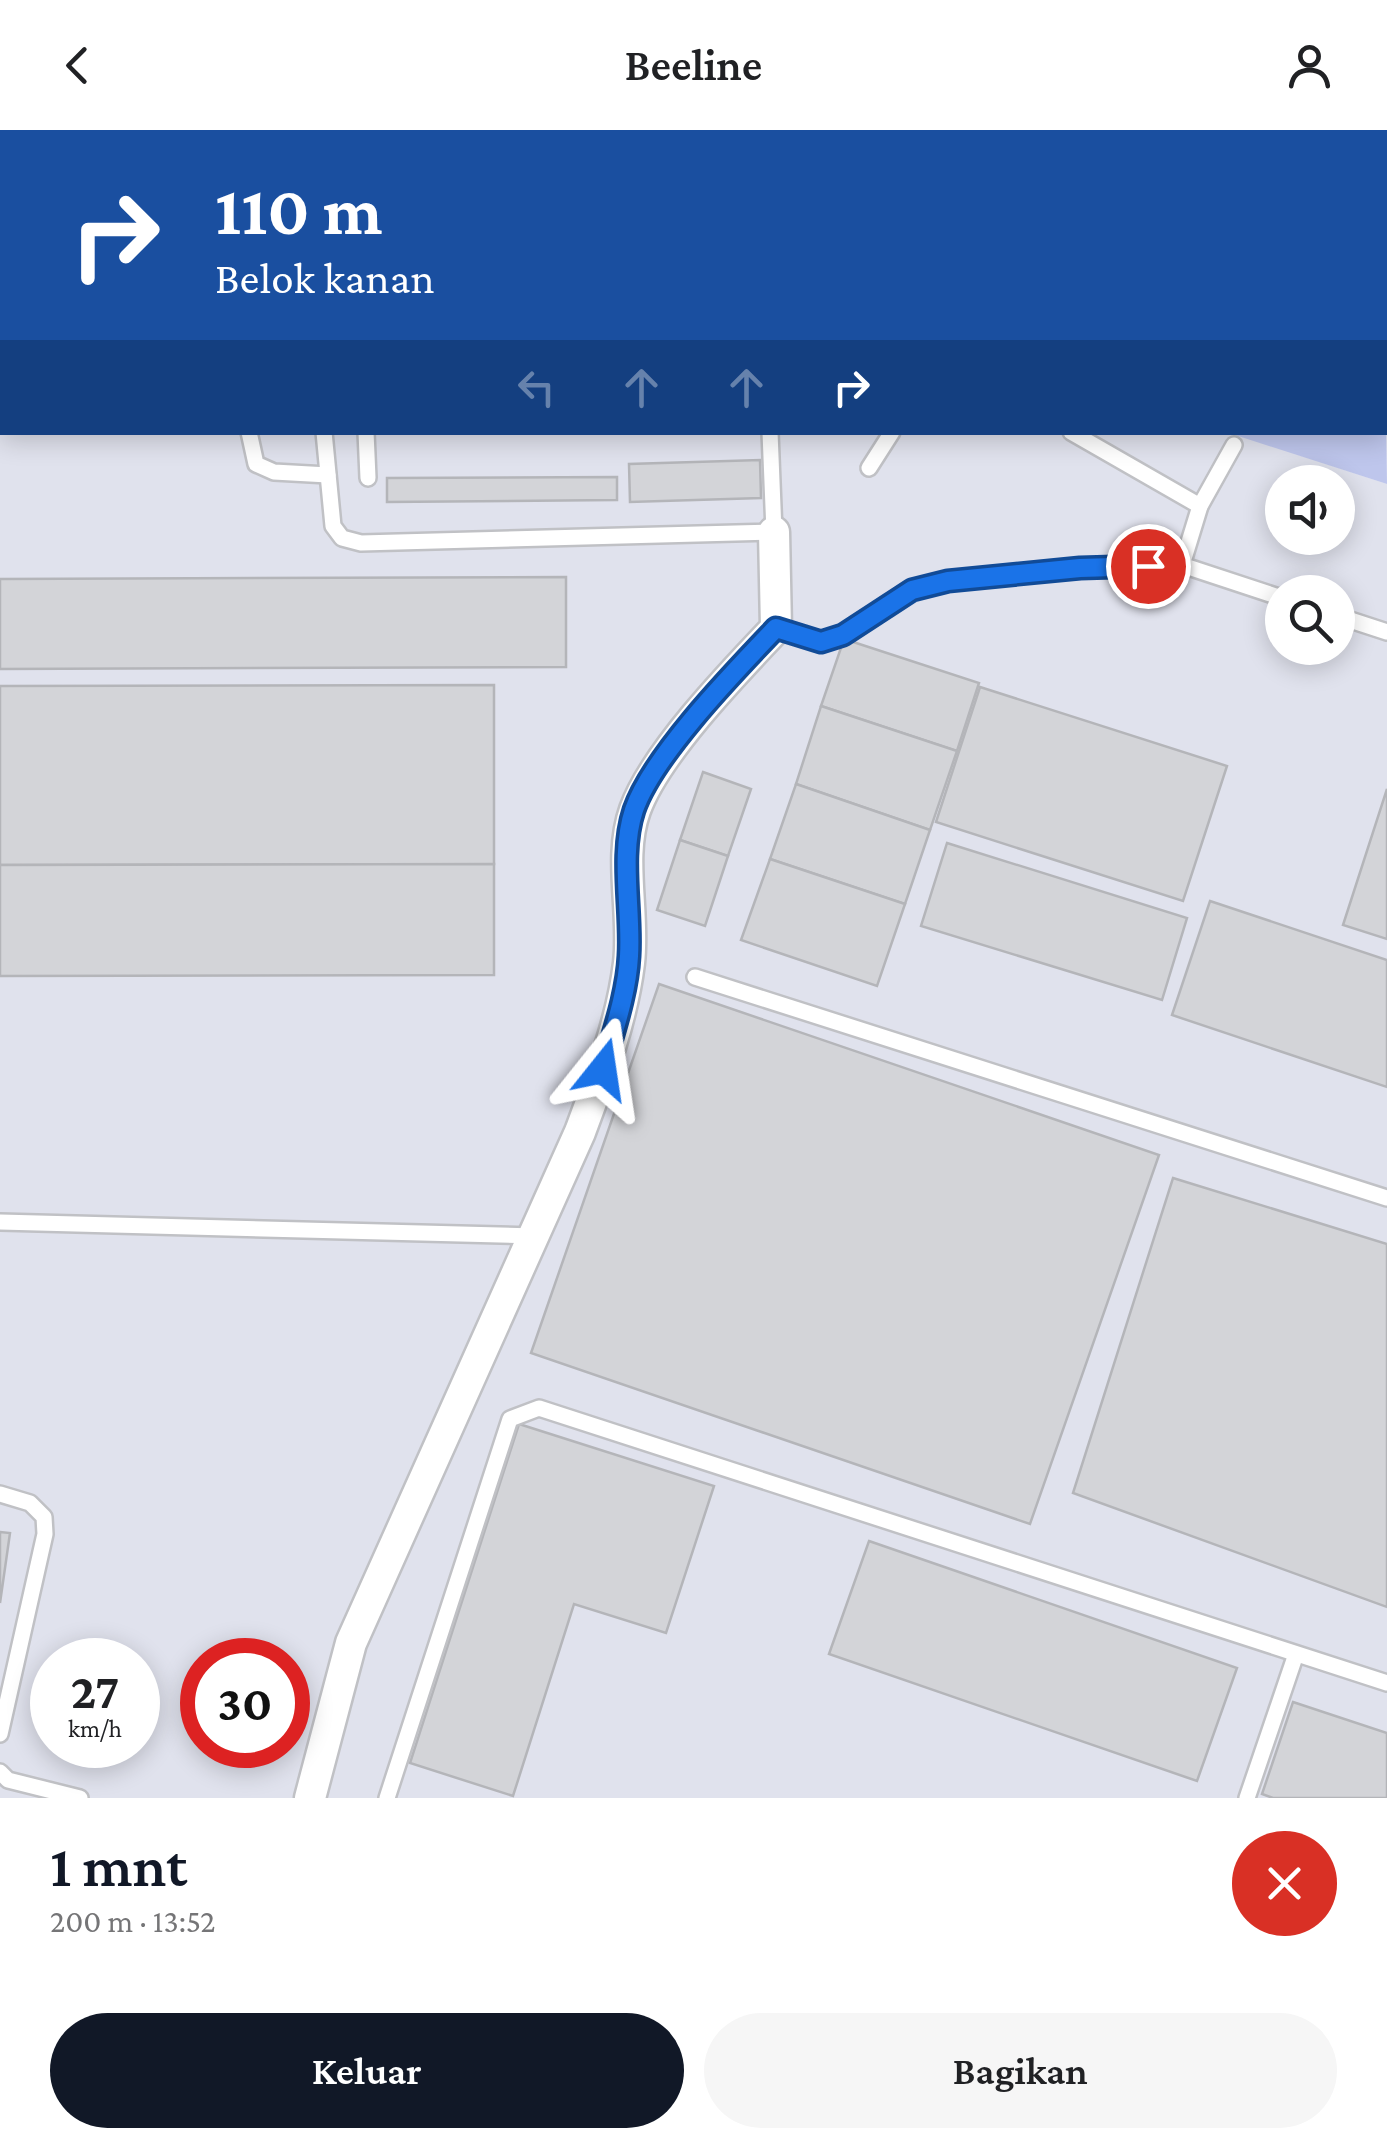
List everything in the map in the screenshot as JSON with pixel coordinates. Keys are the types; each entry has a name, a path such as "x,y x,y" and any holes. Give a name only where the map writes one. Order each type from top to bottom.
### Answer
{"street":[{"path":"310,1798 351,1643 580,1132 603,1069 629,960 628,852 634,811 663,761 743,662 776,628 774,532"}],"lane":[{"path":"250,435 256,464 265,470 328,475"},
{"path":"324,435 333,526 342,538 361,543 774,532 770,435"},
{"path":"366,435 368,478"},
{"path":"869,468 890,435"},
{"path":"1076,435 1200,506"},
{"path":"1182,564 1200,506 1234,445"},
{"path":"776,628 821,642 843,635 912,590 948,581 1080,568 1182,564 1265,592"},
{"path":"1355,622 1387,632"},
{"path":"695,977 1387,1198"},
{"path":"0,1222 534,1236"},
{"path":"388,1798 510,1419 540,1408 1387,1684"},
{"path":"0,1494 30,1503 44,1517 45,1534 0,1734"},
{"path":"1247,1798 1296,1654"},
{"path":"0,1772 8,1780 80,1798"}],"shaded area":[{"path":"0,435 1238,435 1329,465 1265,465 1265,555 1355,555 1355,473 1387,484 1387,1798 0,1798"},
{"path":"1235,435 1386,435 1387,484 1355,474 1355,465 1328,465"}],"building":[{"path":"760,460 761,498 630,502 629,464"},
{"path":"617,477 617,500 387,502 387,478"},
{"path":"566,577 566,667 0,669 0,579"},
{"path":"844,639 979,683 957,751 821,706"},
{"path":"494,685 494,864 0,865 0,686"},
{"path":"980,687 1227,766 1183,901 936,822"},
{"path":"821,706 957,751 930,830 796,784"},
{"path":"703,772 751,789 728,856 680,840"},
{"path":"796,784 930,830 905,904 770,859"},
{"path":"1387,789 1387,939 1343,925"},
{"path":"680,840 728,856 705,926 657,910"},
{"path":"947,843 1187,918 1162,1000 921,926"},
{"path":"770,859 905,904 877,986 741,940"},
{"path":"494,864 494,975 0,976 0,865"},
{"path":"1210,901 1387,960 1387,1087 1172,1015"},
{"path":"659,984 1159,1155 1030,1524 531,1353"},
{"path":"1173,1178 1387,1244 1387,1607 1073,1493"},
{"path":"519,1424 714,1486 666,1633 574,1604 513,1796 410,1763"},
{"path":"0,1532 10,1533 0,1603"},
{"path":"869,1541 1237,1668 1197,1781 829,1654"},
{"path":"1293,1702 1387,1733 1387,1798 1273,1798 1262,1794"}],"route":[{"path":"603,1069 629,960 628,852 634,811 652,774 743,662 776,628 821,642 843,635 912,590 948,581 1080,568 1148,566"}]}
